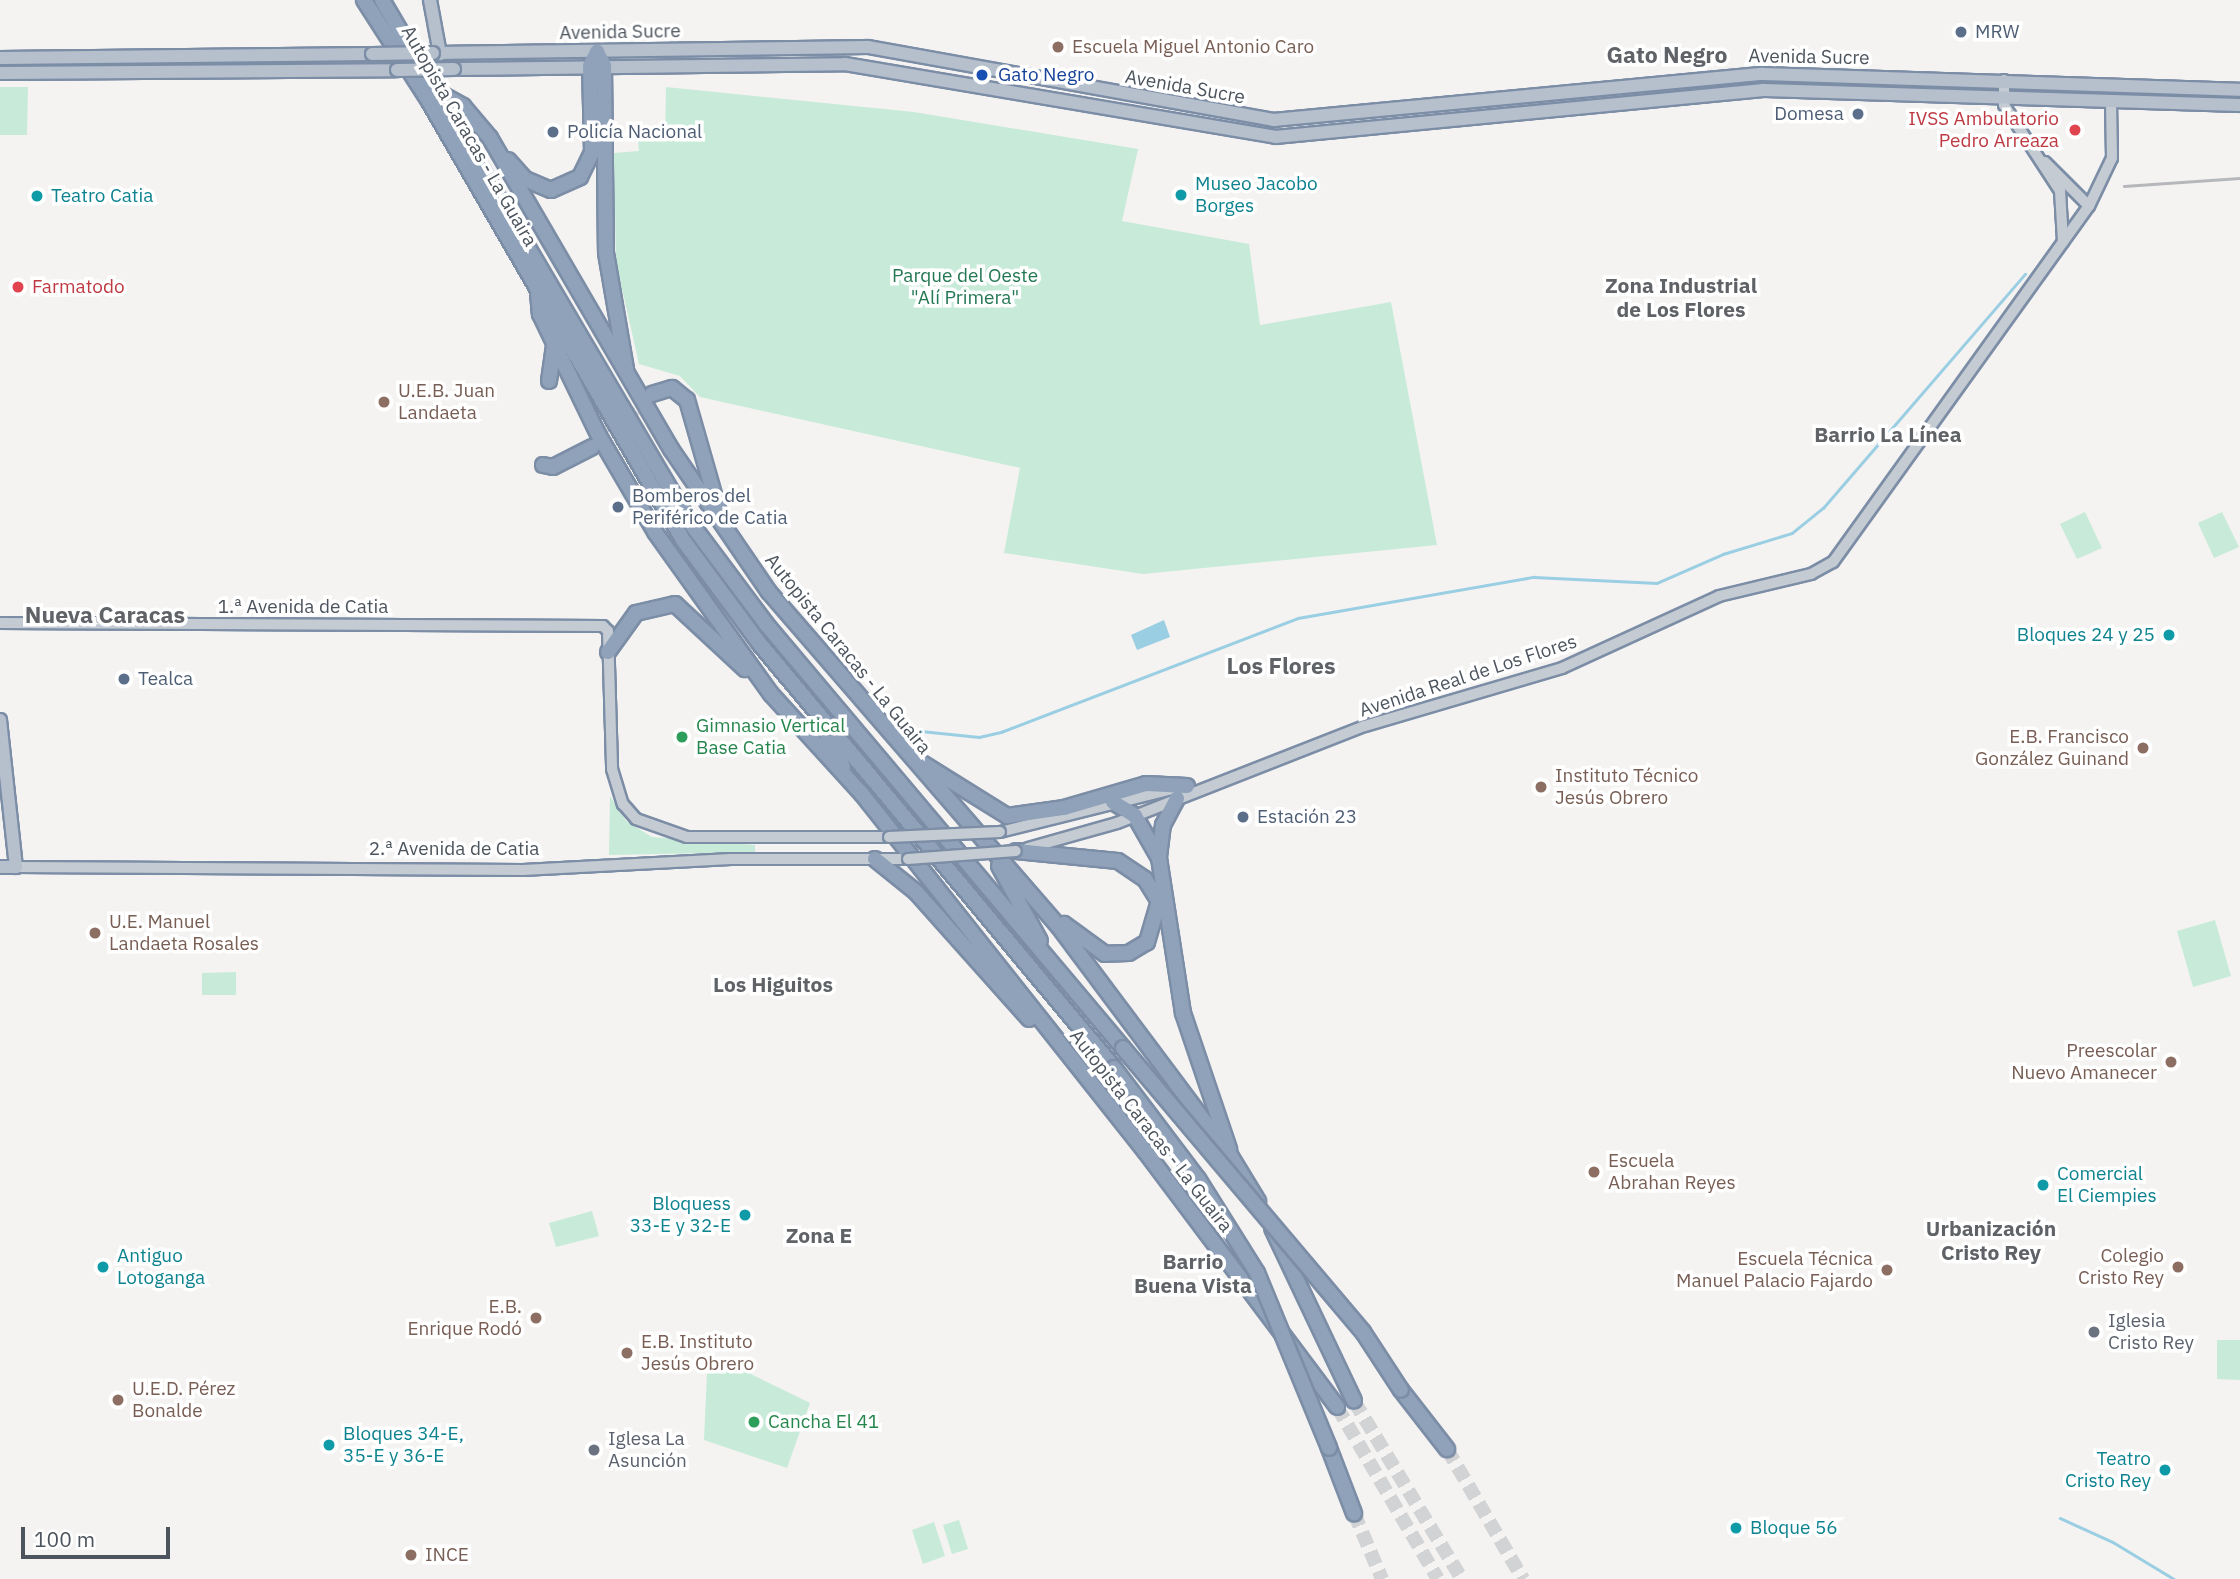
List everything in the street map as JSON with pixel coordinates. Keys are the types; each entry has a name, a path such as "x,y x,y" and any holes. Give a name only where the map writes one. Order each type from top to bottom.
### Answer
{"highway":[{"name":"Autopista Caracas - La Guaira","path":"364,0 434,97 587,347 689,521 728,574 1051,964 1363,1332 1401,1390 1447,1449"},
{"name":"Autopista Caracas - La Guaira","path":"382,0 396,18 434,97 538,293 683,540 811,702 1114,1068 1198,1179 1257,1273 1354,1513"},
{"path":"390,0 396,18"},
{"path":"597,52 606,253 630,382"},
{"path":"489,138 536,186 551,190 571,184 592,152 597,66"},
{"name":"Autopista Caracas - La Guaira","path":"434,97 463,106 489,138 630,382 724,530 900,750 1032,896 1231,1157 1272,1229 1354,1401"},
{"name":"Autopista Caracas - La Guaira","path":"538,293 540,314 569,377 655,532 771,694 849,780 1080,1069 1336,1407"},
{"path":"587,347 630,382"},
{"path":"652,394 672,388 687,400 724,530"},
{"path":"543,465 553,467 592,447"},
{"path":"608,652 636,613 675,604 771,694"},
{"path":"811,702 849,780"},
{"path":"900,750 1007,816 1065,808 1146,784 1187,786"},
{"path":"1177,799 1163,825 1159,859 1182,1013 1218,1103 1231,1157"},
{"path":"1113,802 1135,816 1159,859"},
{"path":"988,845 1051,964"},
{"path":"1016,851 1118,861 1151,884 1160,912 1147,942 1117,956 1093,947 1032,896"},
{"path":"875,859 916,892 1080,1069"}],"main road":[{"path":"430,0 436,54"},
{"name":"Avenida Sucre","path":"0,58 878,48 1167,105 1274,120 1762,74 2240,90"},
{"name":"Avenida Sucre","path":"0,73 845,64 1276,137 1763,90 2240,105"},
{"path":"0,720 16,867"},
{"name":"2.ª Avenida de Catia","path":"0,867 16,867"}],"street":[{"path":"2004,80 2003,97 2020,133 2086,211"},
{"name":"Avenida Real de Los Flores","path":"908,859 1016,851 1135,816 1366,726 1562,668 1719,596 1824,568 1850,545 2086,211 2112,158 2111,101"},
{"path":"2042,160 2068,211 2086,211"},
{"path":"2062,202 2062,246"},
{"name":"1.ª Avenida de Catia","path":"0,623 606,627"},
{"name":"Avenida Real de Los Flores","path":"606,627 615,781 628,811 647,827 687,837 889,837 1000,832 1113,802 1187,786 1217,783"},
{"name":"2.ª Avenida de Catia","path":"16,867 523,870 908,859"}],"green space":[{"path":"0,87 28,87 27,135 0,135"},
{"name":"Parque del Oeste \"Alí Primera\"","path":"666,87 914,112 1138,149 1122,221 1249,244 1260,325 1391,302 1437,545 1143,574 1004,553 1020,468 700,397 680,376 639,364 616,262 614,153 639,151 638,140 665,140"},
{"path":"2085,512 2102,548 2077,559 2060,524"},
{"path":"2222,512 2239,547 2214,558 2198,523"},
{"path":"610,796 626,821 652,837 755,845 755,852 609,855"},
{"path":"2215,920 2231,976 2193,987 2177,931"},
{"path":"236,972 236,995 202,995 202,973"},
{"path":"592,1211 599,1236 556,1247 549,1223"},
{"path":"2217,1340 2240,1340 2240,1380 2217,1379"},
{"name":"Cancha El 41","path":"724,1361 810,1403 787,1468 704,1440 707,1373"},
{"path":"959,1520 968,1549 952,1554 943,1525"},
{"path":"934,1522 945,1556 923,1564 912,1530"}],"water":[{"path":"1164,620 1170,637 1137,650 1131,635"}],"waterway":[{"path":"921,731 979,737 1001,732 1298,618 1534,577 1657,583 1723,554 1792,533 1823,508 2025,274"},
{"path":"2060,1518 2113,1542 2174,1579"}],"tunnel":[{"path":"593,446 651,395"},
{"path":"1354,1401 1462,1579"},
{"path":"1337,1407 1438,1579"},
{"path":"1447,1449 1523,1579"},
{"path":"1354,1513 1382,1579"}],"railway":[{"path":"2124,186 2240,178"}],"place":[{"name":"MRW","path":"1961,32"},
{"name":"Escuela Miguel Antonio Caro","path":"1058,47"},
{"name":"Gato Negro","path":"982,75"},
{"name":"Domesa","path":"1858,114"},
{"name":"IVSS Ambulatorio Pedro Arreaza","path":"2075,130"},
{"name":"Policía Nacional","path":"553,132"},
{"name":"Museo Jacobo Borges","path":"1181,195"},
{"name":"Teatro Catia","path":"37,196"},
{"name":"Farmatodo","path":"18,287"},
{"name":"U.E.B. Juan Landaeta","path":"384,402"},
{"name":"Bomberos del Periférico de Catia","path":"618,507"},
{"name":"Bloques 24 y 25","path":"2169,635"},
{"name":"Tealca","path":"124,679"},
{"name":"Gimnasio Vertical Base Catia","path":"682,737"},
{"name":"E.B. Francisco González Guinand","path":"2143,748"},
{"name":"Instituto Técnico Jesús Obrero","path":"1541,787"},
{"name":"Estación 23","path":"1243,817"},
{"name":"U.E. Manuel Landaeta Rosales","path":"95,933"},
{"name":"Preescolar Nuevo Amanecer","path":"2171,1062"},
{"name":"Escuela Abrahan Reyes","path":"1594,1172"},
{"name":"Comercial El Ciempies","path":"2043,1185"},
{"name":"Bloquess 33-E y 32-E","path":"745,1215"},
{"name":"Antiguo Lotoganga","path":"103,1267"},
{"name":"Colegio Cristo Rey","path":"2178,1267"},
{"name":"Escuela Técnica Manuel Palacio Fajardo","path":"1887,1270"},
{"name":"E.B. Enrique Rodó","path":"536,1318"},
{"name":"Iglesia Cristo Rey","path":"2094,1332"},
{"name":"E.B. Instituto Jesús Obrero","path":"627,1353"},
{"name":"U.E.D. Pérez Bonalde","path":"118,1400"},
{"name":"Cancha El 41","path":"754,1422"},
{"name":"Bloques 34-E, 35-E y 36-E","path":"329,1445"},
{"name":"Iglesa La Asunción","path":"594,1450"},
{"name":"Teatro Cristo Rey","path":"2165,1470"},
{"name":"Bloque 56","path":"1736,1528"},
{"name":"INCE","path":"411,1555"}],"district":[{"name":"Gato Negro","path":"1667,54"},
{"name":"Zona Industrial de Los Flores","path":"1681,297"},
{"name":"Barrio La Línea","path":"1888,434"},
{"name":"Nueva Caracas","path":"105,614"},
{"name":"Los Flores","path":"1281,665"},
{"name":"Los Higuitos","path":"773,984"},
{"name":"Zona E","path":"819,1235"},
{"name":"Urbanización Cristo Rey","path":"1991,1240"},
{"name":"Barrio Buena Vista","path":"1193,1273"}]}
